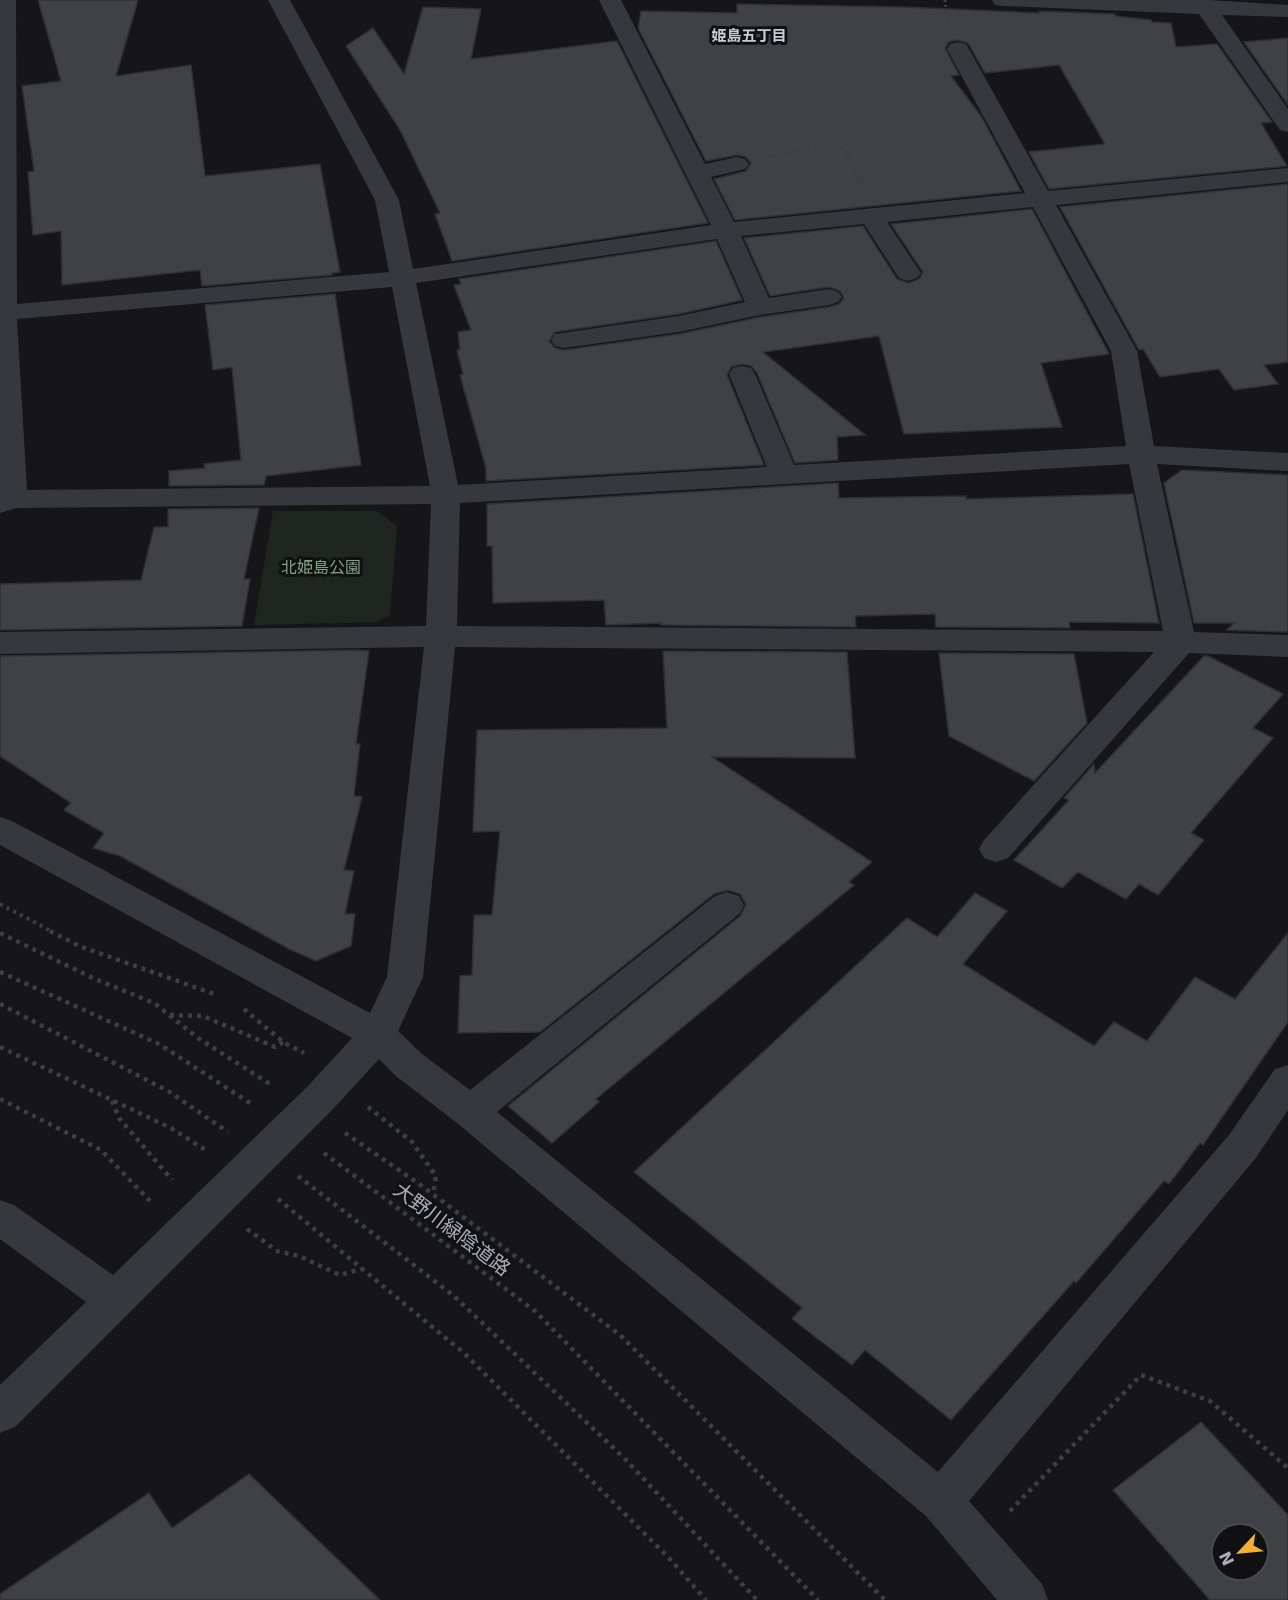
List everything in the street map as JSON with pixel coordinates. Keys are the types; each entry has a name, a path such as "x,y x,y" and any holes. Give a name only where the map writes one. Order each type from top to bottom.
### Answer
{"street":[{"path":"5,0 2,120 2,313 6,502 446,495 1141,454 1288,462"},
{"path":"0,1413 321,1097 378,1035 405,978 441,636 446,495 387,200 279,0"},
{"path":"610,0 726,230 760,307"},
{"path":"1003,0 1201,4 1288,11"},
{"path":"1201,4 1288,125"},
{"path":"958,48 1124,351 1141,454 1181,642"},
{"path":"697,173 737,164"},
{"path":"2,313 402,278 726,230 1288,175"},
{"path":"876,215 908,273"},
{"path":"564,340 679,324 760,307 829,297"},
{"path":"742,374 784,475"},
{"path":"0,643 441,636 1181,642 1288,646"},
{"path":"996,849 1181,642"},
{"path":"0,830 378,1035 409,1065 470,1112 941,1501 1026,1600"},
{"path":"470,1112 727,905"},
{"path":"941,1501 1242,1148 1288,1080"},
{"path":"0,1217 114,1299"}],"path":[{"path":"737,164 812,146 837,144 846,151 876,215"},
{"path":"0,904 79,946 222,996"},
{"path":"0,933 95,979 154,1003 198,1038 283,1093"},
{"path":"0,972 159,1044 254,1106"},
{"path":"0,1004 168,1091 233,1135"},
{"path":"242,1007 283,1042 304,1053"},
{"path":"169,1015 203,1016 275,1047 283,1042"},
{"path":"0,1047 171,1128 209,1153"},
{"path":"0,1099 101,1150 150,1201"},
{"path":"111,1100 119,1118 172,1180"},
{"path":"365,1105 412,1142 436,1176 433,1194"},
{"path":"340,1129 433,1194 620,1335 885,1600"},
{"name":"大野川緑陰道路","path":"321,1150 536,1311 818,1600"},
{"path":"296,1174 454,1296 626,1460 757,1600"},
{"path":"274,1196 465,1354 667,1556 706,1600"},
{"path":"256,1238 277,1251 299,1256 340,1275 362,1269"},
{"path":"1009,1512 1141,1375 1210,1401 1288,1468"}],"green space":[{"name":"北姫島公園","path":"273,511 377,511 397,526 390,615 377,622 254,625"}],"building":[{"path":"38,0 138,0 116,76 191,65 205,176 320,164 340,272 332,273 332,275 202,286 200,270 62,285 61,231 33,235 28,172 34,171 22,86 61,81"},
{"path":"737,4 1115,14 1115,16 1151,20 1152,22 1171,23 1176,47 1217,44 1272,122 1261,123 1287,166 1049,189 1029,152 1105,144 1059,65 985,73 968,43 957,40 949,42 945,48 959,75 951,76 981,116 1021,191 735,220 714,179 746,171 751,163 746,157 738,155 706,161 638,28 641,11 737,13"},
{"path":"423,7 481,9 471,59 617,41 708,223 452,261 435,214 440,213 400,130 346,46 373,28 404,74"},
{"path":"1288,38 1288,105 1244,42"},
{"path":"1288,184 1288,362 1264,365 1278,384 1234,390 1219,369 1160,377 1143,349 1139,350 1060,207"},
{"path":"1032,209 1109,354 1041,363 1062,427 904,434 879,336 763,352 865,435 837,437 838,460 795,463 757,373 751,366 742,364 731,367 727,375 764,465 486,481 486,468 460,375 463,374 457,350 460,350 458,332 471,330 454,285 461,284 459,279 716,241 742,300 679,314 555,332 549,341 555,348 564,350 679,334 760,317 829,307 839,304 844,298 840,291 829,287 770,296 744,238 863,226 897,279 909,283 919,279 923,272 891,224"},
{"path":"335,294 361,465 266,476 264,485 169,486 169,471 205,468 204,464 241,460 232,367 213,370 205,305"},
{"path":"1182,470 1288,475 1288,632 1227,630 1234,623 1194,623 1164,483"},
{"path":"838,483 839,498 966,496 966,499 1133,494 1159,623 1069,622 1070,628 936,627 935,614 855,616 856,627 661,625 661,623 606,625 604,600 493,603 492,546 487,546 487,504"},
{"path":"259,508 244,579 250,579 242,626 0,630 0,584 141,580 154,527 168,527 168,509"},
{"path":"369,651 356,744 360,744 354,796 362,797 344,870 354,871 345,914 355,914 351,946 316,961 289,949 120,856 93,848 104,833 64,810 71,803 0,756 0,656"},
{"path":"663,651 847,652 855,758 712,757 872,862 849,882 854,885 596,1099 599,1102 552,1143 508,1106 740,916 746,904 740,894 728,890 714,894 540,1032 458,1033 460,976 472,975 474,915 492,915 500,831 473,832 477,730 667,728"},
{"path":"939,653 1074,654 1087,723 1034,781 949,736"},
{"path":"1204,656 1283,694 1253,728 1273,738 1191,833 1204,840 1158,895 1139,884 1126,899 1078,872 1062,888 1014,860 1069,800 1064,798 1094,764 1095,773"},
{"path":"975,893 1007,911 963,964 1094,1046 1114,1022 1147,1041 1195,977 1235,999 1288,933 1288,1022 1203,1145 1200,1143 1169,1184 1164,1181 1076,1283 1074,1281 951,1420 865,1350 852,1365 792,1319 802,1308 634,1172 907,918 937,937"},
{"path":"1201,1422 1288,1515 1288,1600 1210,1600 1113,1490"},
{"path":"249,1474 380,1600 0,1600 0,1594 149,1493 172,1528"}],"district":[{"name":"姫島五丁目","path":"749,36"}]}
